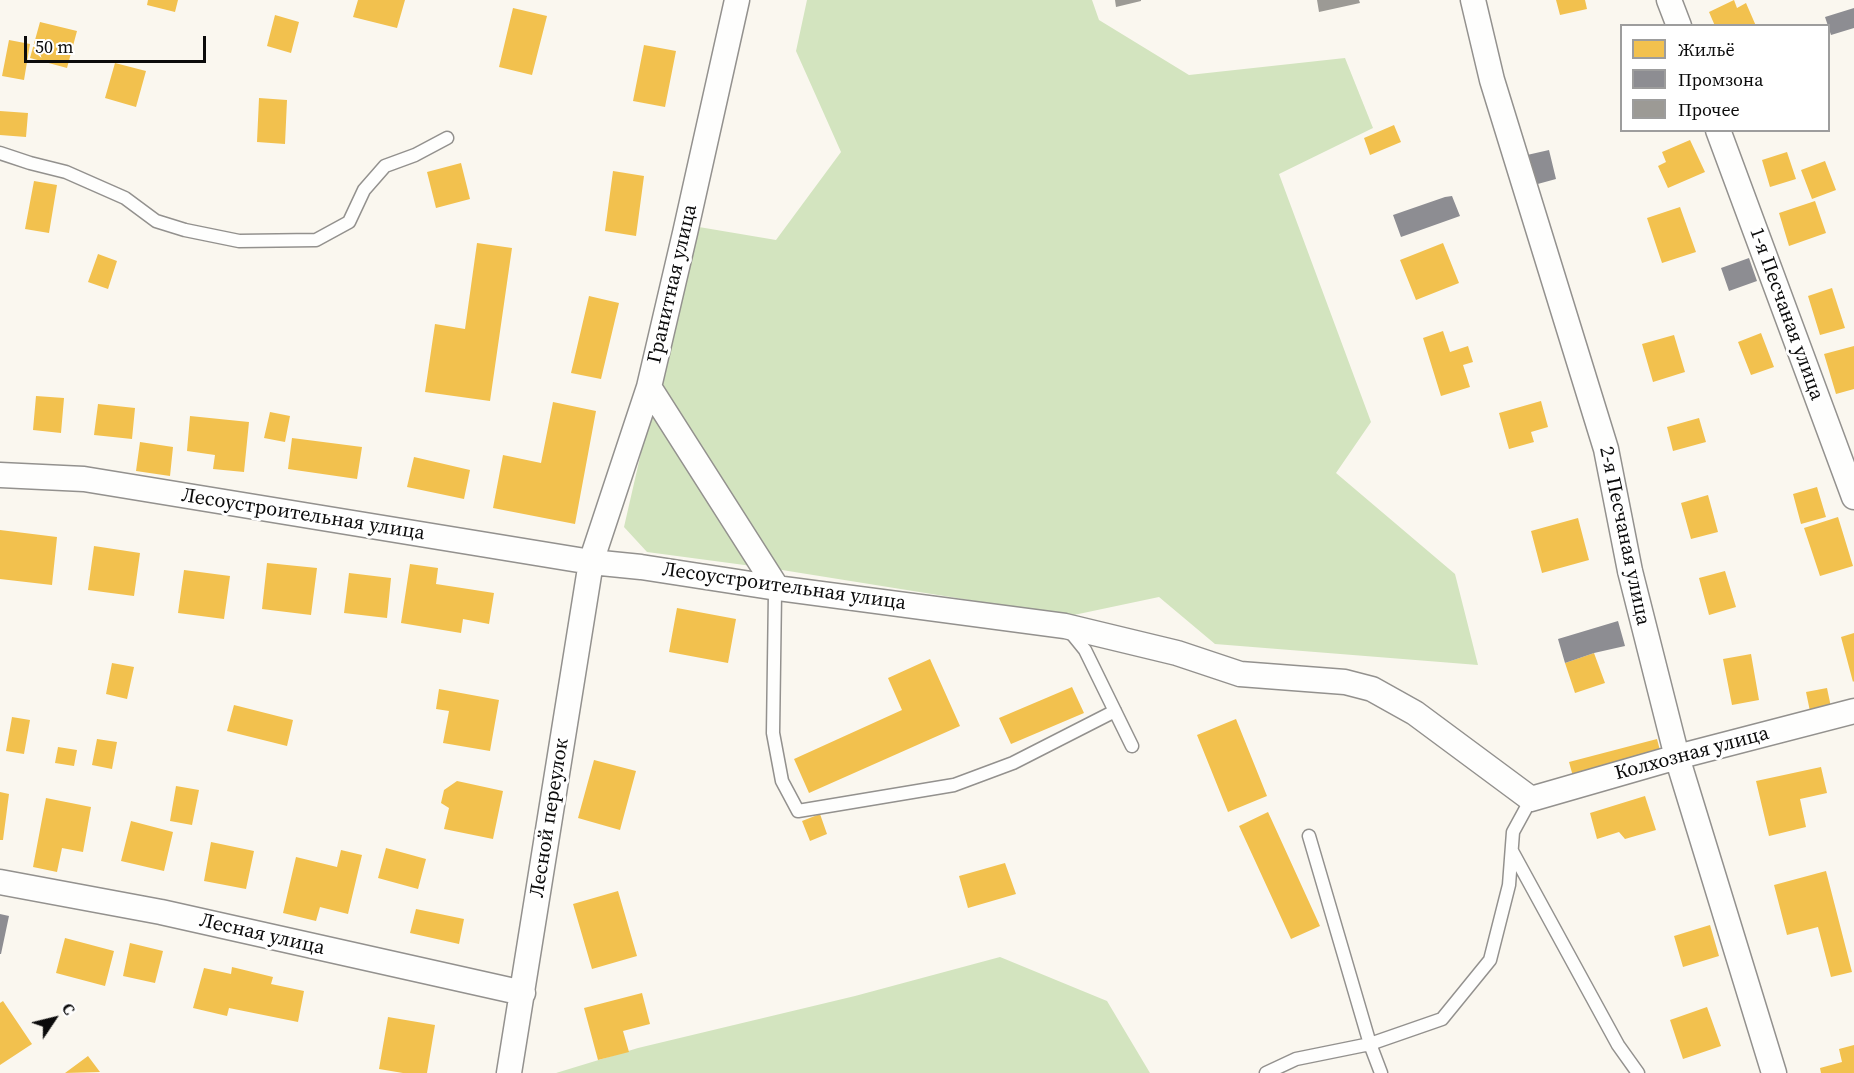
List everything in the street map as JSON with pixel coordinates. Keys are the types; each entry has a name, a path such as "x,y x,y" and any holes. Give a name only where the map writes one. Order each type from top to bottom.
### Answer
{"street":[{"name":"Гранитная улица","path":"591,562 649,387 736,0"},
{"name":"2-я Песчаная улица","path":"1473,0 1492,80 1606,449 1630,571 1677,758 1774,1073"},
{"path":"1669,0 1678,24"},
{"name":"1-я Песчаная улица","path":"1719,132 1854,497"},
{"path":"649,387 776,590"},
{"name":"Лесоустроительная улица","path":"0,475 84,479 776,590 1065,626 1177,653 1240,674 1345,682 1372,689 1415,713 1531,799"},
{"name":"Лесной переулок","path":"509,1073 591,562"},
{"name":"Колхозная улица","path":"1531,799 1854,711"},
{"name":"Лесная улица","path":"0,882 161,912 523,993"}],"lane":[{"path":"0,153 66,172 125,198 156,220 185,230 239,241 295,241 316,240 349,222 364,190 385,166 415,155 447,138"},
{"path":"776,590 773,733 782,781 798,811 954,785 1013,763 1115,711"},
{"path":"1065,626 1085,650 1131,746"},
{"path":"1266,1073 1296,1059 1370,1044 1443,1019 1490,960 1509,885 1513,832 1531,799"},
{"path":"1309,836 1370,1044 1381,1073"},
{"path":"1511,850 1618,1045 1638,1073"}],"green space":[{"path":"807,0 1092,0 1099,20 1189,75 1345,58 1373,128 1279,174 1371,422 1336,473 1455,574 1478,665 1215,644 1159,597 1069,616 782,570 647,552 624,527 693,226 776,240 841,152 796,51"},
{"path":"1000,957 1107,1001 1150,1073 556,1073 638,1048 855,996"}],"building: Жильё":[{"path":"148,0 178,0 175,12 147,5"},
{"path":"358,0 405,0 397,28 353,17"},
{"path":"1556,0 1585,0 1587,9 1560,15"},
{"path":"1734,0 1737,8 1746,3 1755,24 1714,24 1709,12"},
{"path":"513,8 547,16 532,75 499,67"},
{"path":"275,15 299,22 291,53 267,46"},
{"path":"40,22 77,31 67,68 30,58"},
{"path":"9,40 30,44 24,80 2,76"},
{"path":"644,45 676,51 665,107 633,101"},
{"path":"115,63 146,71 136,107 105,98"},
{"path":"259,98 287,100 285,144 257,142"},
{"path":"0,111 28,113 26,137 0,135"},
{"path":"1394,125 1401,142 1370,155 1364,138"},
{"path":"1690,140 1705,172 1668,188 1658,166 1666,162 1662,152"},
{"path":"1787,152 1796,179 1770,187 1762,160"},
{"path":"1825,161 1836,190 1812,199 1801,170"},
{"path":"461,163 470,199 436,208 427,172"},
{"path":"613,171 644,176 636,236 605,231"},
{"path":"34,181 57,185 49,233 25,229"},
{"path":"1815,201 1826,233 1789,246 1779,213"},
{"path":"1680,207 1696,252 1662,263 1647,218"},
{"path":"477,243 512,248 490,401 425,392 435,324 465,329"},
{"path":"1443,243 1459,283 1416,300 1400,260"},
{"path":"98,254 117,261 108,289 88,282"},
{"path":"1832,288 1845,328 1820,335 1808,296"},
{"path":"589,296 619,303 601,379 571,373"},
{"path":"1443,331 1450,352 1468,346 1473,362 1463,365 1470,387 1441,396 1423,338"},
{"path":"1761,333 1774,367 1751,375 1738,342"},
{"path":"1674,335 1685,372 1653,382 1642,344"},
{"path":"1854,346 1854,389 1836,394 1824,354"},
{"path":"36,396 64,398 61,433 33,430"},
{"path":"1541,401 1548,427 1531,432 1534,442 1509,449 1499,413"},
{"path":"553,402 596,411 575,524 493,508 503,455 541,463"},
{"path":"98,404 135,408 132,439 94,435"},
{"path":"270,412 290,416 285,442 264,438"},
{"path":"190,416 249,422 244,472 213,469 215,455 187,451"},
{"path":"1699,418 1706,442 1673,451 1667,427"},
{"path":"292,438 362,447 357,479 288,469"},
{"path":"140,442 173,447 170,476 136,471"},
{"path":"414,457 470,470 464,499 407,487"},
{"path":"1817,487 1826,517 1801,524 1793,494"},
{"path":"1708,495 1718,532 1691,539 1681,503"},
{"path":"1838,517 1853,566 1820,576 1804,528"},
{"path":"1578,518 1589,560 1542,573 1531,531"},
{"path":"0,530 57,537 52,585 0,579"},
{"path":"94,546 140,553 134,596 88,590"},
{"path":"267,563 317,568 311,615 262,609"},
{"path":"410,564 438,568 436,584 494,593 489,624 463,619 461,633 401,623"},
{"path":"184,570 230,576 224,619 178,613"},
{"path":"1725,571 1736,607 1709,615 1699,578"},
{"path":"349,573 391,578 387,618 344,613"},
{"path":"677,608 736,619 728,663 669,652"},
{"path":"1854,633 1854,681 1853,682 1841,637"},
{"path":"1594,653 1605,683 1575,693 1565,663"},
{"path":"1751,654 1759,700 1732,705 1723,659"},
{"path":"930,659 960,726 809,793 794,759 902,710 888,678"},
{"path":"112,663 134,667 127,699 106,694"},
{"path":"1072,687 1084,713 1011,744 999,718"},
{"path":"1827,688 1832,712 1811,716 1806,692"},
{"path":"439,689 499,700 490,751 443,743 449,711 436,709"},
{"path":"234,705 293,720 287,746 227,731"},
{"path":"12,717 30,720 24,754 6,751"},
{"path":"1236,719 1267,796 1228,812 1197,735"},
{"path":"97,739 117,742 112,769 92,765"},
{"path":"1657,739 1662,758 1574,780 1569,762"},
{"path":"58,747 77,750 74,766 55,763"},
{"path":"594,760 636,771 620,830 578,818"},
{"path":"1821,767 1827,793 1800,799 1806,827 1769,836 1756,781"},
{"path":"457,781 503,791 493,839 444,829 449,808 441,803 444,790"},
{"path":"176,786 199,790 192,825 170,821"},
{"path":"0,792 9,794 3,840 0,840"},
{"path":"1645,796 1656,830 1625,839 1619,832 1597,839 1590,813"},
{"path":"46,798 91,807 83,852 62,848 57,872 33,867"},
{"path":"1268,812 1320,926 1291,939 1239,826"},
{"path":"820,814 827,834 810,841 802,821"},
{"path":"131,821 173,832 164,871 121,861"},
{"path":"211,842 254,851 246,889 204,881"},
{"path":"386,848 426,859 418,889 378,878"},
{"path":"341,850 362,855 348,914 320,907 316,921 283,913 296,857 337,867"},
{"path":"1005,863 1016,894 968,908 959,876"},
{"path":"1826,871 1852,972 1831,977 1818,927 1787,935 1774,885"},
{"path":"618,891 637,956 592,969 573,904"},
{"path":"416,909 464,919 459,944 410,933"},
{"path":"1710,925 1719,956 1683,967 1674,936"},
{"path":"65,938 114,951 105,986 56,973"},
{"path":"130,943 163,951 155,983 123,976"},
{"path":"232,967 273,977 271,984 304,991 298,1022 229,1008 227,1016 193,1008 204,968 231,974"},
{"path":"642,993 650,1024 623,1031 629,1052 598,1060 584,1008"},
{"path":"3,1001 32,1044 0,1065 0,1003"},
{"path":"1707,1007 1721,1046 1683,1059 1670,1020"},
{"path":"388,1017 435,1025 427,1073 403,1073 379,1069"},
{"path":"1854,1045 1854,1073 1821,1073 1820,1068 1842,1062 1839,1049"},
{"path":"88,1056 100,1072 65,1073"}],"building: Промзона":[{"path":"1854,8 1854,28 1831,35 1830,24 1827,24 1825,17"},
{"path":"1549,150 1556,179 1534,185 1527,155"},
{"path":"1452,196 1460,216 1401,237 1393,215"},
{"path":"1749,258 1757,281 1729,291 1721,268"},
{"path":"1618,621 1625,646 1565,663 1558,639"},
{"path":"0,914 9,916 1,954 0,954"}],"building: Прочее":[{"path":"1115,0 1141,0 1141,1 1116,7"},
{"path":"1317,0 1359,0 1360,3 1319,12"}]}
